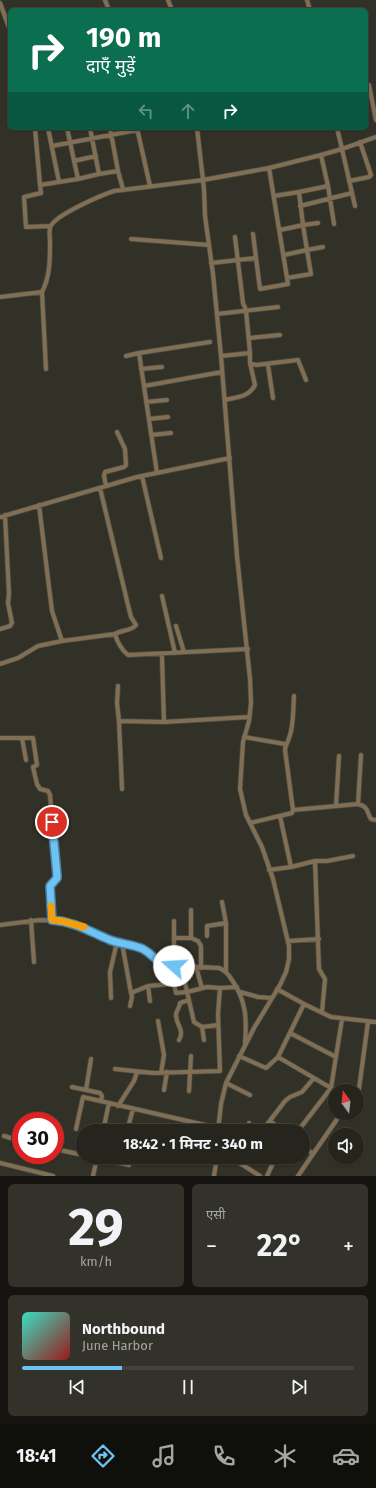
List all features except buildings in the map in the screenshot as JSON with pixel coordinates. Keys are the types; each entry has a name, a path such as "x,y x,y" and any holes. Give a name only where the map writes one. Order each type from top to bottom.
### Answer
{"street":[{"path":"0,3 8,25"},
{"path":"368,85 376,120"},
{"path":"34,130 41,193 24,197 26,227 50,226"},
{"path":"48,130 59,182"},
{"path":"67,130 78,179"},
{"path":"90,130 99,174"},
{"path":"110,130 123,189"},
{"path":"52,146 133,130"},
{"path":"137,130 150,186"},
{"path":"197,130 203,180 205,216 221,356 237,556 248,649 251,703 244,737 240,769 240,790 243,806 262,848 277,893 288,941 289,959 286,972 278,989 245,1045 226,1082 219,1124"},
{"path":"337,130 355,206"},
{"path":"46,369 42,292 46,285 48,276 50,226 54,221 100,196 114,191 203,180 269,168 322,155 376,137"},
{"path":"349,181 372,175 360,142"},
{"path":"322,155 334,224"},
{"path":"74,161 96,156"},
{"path":"253,234 260,289 288,284 269,168"},
{"path":"40,185 118,171"},
{"path":"274,196 328,186"},
{"path":"287,278 311,274 299,192"},
{"path":"300,206 352,193"},
{"path":"280,230 318,223"},
{"path":"225,400 245,396 253,389 255,385 250,362 250,338 246,310 243,303 235,236"},
{"path":"131,239 209,245"},
{"path":"284,255 323,247"},
{"path":"211,262 256,258"},
{"path":"0,297 42,292"},
{"path":"217,314 278,308"},
{"path":"250,338 280,335"},
{"path":"126,356 210,342"},
{"path":"139,353 157,472"},
{"path":"221,356 250,353"},
{"path":"250,362 256,366 298,360 306,380"},
{"path":"268,365 273,398"},
{"path":"141,369 162,366"},
{"path":"144,386 222,372"},
{"path":"146,402 167,400"},
{"path":"149,419 168,417"},
{"path":"106,486 104,476 105,472 124,467 126,465 125,449 117,432"},
{"path":"151,435 171,433"},
{"path":"0,517 157,472 230,458"},
{"path":"142,476 161,558"},
{"path":"0,664 18,658 38,646 62,641 115,634 119,631 133,628 136,625 131,617 100,488"},
{"path":"39,505 52,611 62,641"},
{"path":"0,629 10,626 12,623 8,603 9,594 5,515"},
{"path":"162,596 175,653"},
{"path":"176,626 184,652"},
{"path":"115,634 120,644 128,654 248,649"},
{"path":"162,657 164,722"},
{"path":"118,686 117,702 122,789"},
{"path":"293,810 285,744 289,738 294,696"},
{"path":"119,721 164,722 249,717"},
{"path":"244,737 285,744"},
{"path":"0,738 33,738 37,765 33,767 37,784 40,789 48,791 50,795 57,875 57,878 50,886 52,920"},
{"path":"22,738 26,760"},
{"path":"358,804 361,755"},
{"path":"336,806 339,756"},
{"path":"250,823 292,813 293,810 358,804 364,806 372,819 376,820"},
{"path":"280,816 291,867"},
{"path":"269,870 291,867 315,861 327,861 353,856"},
{"path":"315,861 319,969 325,983 322,1012"},
{"path":"222,902 226,923 226,972"},
{"path":"191,910 191,938"},
{"path":"31,920 34,962"},
{"path":"0,925 31,920 62,921 80,926 117,942 143,950 164,965 219,968 226,972 243,998 246,1032 245,1045"},
{"path":"174,921 174,966"},
{"path":"207,936 207,926 226,923"},
{"path":"174,938 191,938 198,941 201,946 199,967 202,988"},
{"path":"288,941 319,939"},
{"path":"111,998 110,972 117,942"},
{"path":"122,943 132,997 130,1006"},
{"path":"184,967 187,992 194,1022 202,1027 218,1025"},
{"path":"131,993 148,986 172,984 176,993 202,988 237,987"},
{"path":"148,986 150,1000"},
{"path":"220,988 218,1009 220,1071"},
{"path":"278,989 331,1017 376,1022"},
{"path":"240,992 258,997 272,998"},
{"path":"180,1040 182,1033 176,1018 176,1013 180,1008 180,1003 189,1000"},
{"path":"239,1056 266,1068 278,1057 304,1004"},
{"path":"332,1084 342,1019"},
{"path":"158,1021 164,1055 161,1073"},
{"path":"360,1084 368,1022"},
{"path":"202,1027 204,1040"},
{"path":"290,1033 336,1057"},
{"path":"189,1091 191,1056"},
{"path":"278,1057 328,1086"},
{"path":"86,1090 91,1059"},
{"path":"115,1070 161,1073 190,1071 231,1072"},
{"path":"118,1106 134,1081 137,1072"},
{"path":"164,1090 167,1072"},
{"path":"268,1124 285,1101 302,1092 314,1078"},
{"path":"226,1082 250,1095"},
{"path":"72,1087 100,1093 102,1096 101,1101"},
{"path":"303,1124 328,1092"},
{"path":"77,1124 83,1097 194,1124"},
{"path":"105,1124 110,1103"},
{"path":"129,1124 133,1109"},
{"path":"298,1176 337,1120"},
{"path":"270,1121 274,1124"},
{"path":"4,1136 12,1138"},
{"path":"64,1150 76,1153"},
{"path":"0,1163 53,1176"},
{"path":"93,1176 96,1164"},
{"path":"124,1164 129,1165"},
{"path":"214,1176 216,1164"},
{"path":"242,1164 260,1176"},
{"path":"267,1176 272,1164"}],"slow traffic":[{"path":"51,906 52,920 84,927"}],"route":[{"path":"52,822 57,878 50,886 52,920 80,926 117,942 137,947 164,965 174,966"}]}
